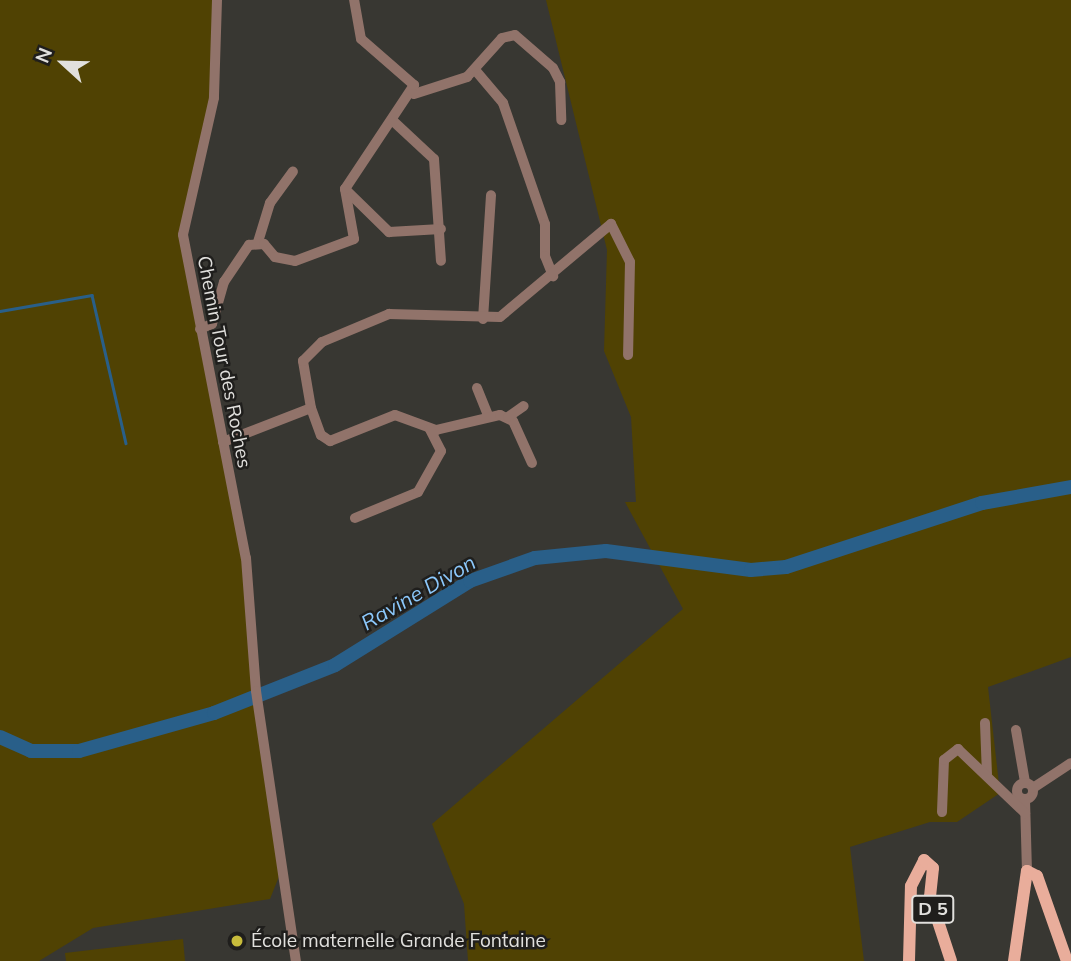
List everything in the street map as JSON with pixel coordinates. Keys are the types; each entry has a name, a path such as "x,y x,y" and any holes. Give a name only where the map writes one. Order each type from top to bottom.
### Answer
{"main road":[{"name":"D 5","path":"909,961 911,886 924,860 933,868 930,897 951,961"},
{"path":"1014,961 1027,871 1037,876 1067,961"}],"street":[{"name":"Chemin Tour des Roches","path":"217,0 214,99 183,228 200,329 246,558 256,691 296,961"},
{"path":"354,0 361,39 406,73 414,94"},
{"path":"258,242 284,261 351,245 355,225 345,189 392,120 414,94 476,71 502,38 521,37 560,82 561,120"},
{"path":"476,71 503,103 545,224 545,256 553,276"},
{"path":"392,120 434,159 441,229 441,261"},
{"path":"200,329 212,324 224,282 242,253 258,242 270,203 293,171"},
{"path":"345,189 389,232 441,229"},
{"path":"483,319 491,195"},
{"path":"524,406 509,417 488,415 430,429 395,415 330,441 321,435 311,408 303,361 322,342 389,314 483,319 500,317 553,276 611,224 630,262 628,355"},
{"path":"477,388 488,415"},
{"path":"223,442 311,408"},
{"path":"509,417 531,463"},
{"path":"355,518 418,492 441,451 430,429"},
{"path":"985,723 987,774"},
{"path":"1016,730 1029,785 1025,800 1027,871"},
{"path":"942,812 944,760 953,750 966,752 1026,813"},
{"path":"1029,785 1071,763"}],"shaded area":[{"path":"0,0 217,0 214,98 184,220 246,558 280,874 270,899 93,928 39,961 0,961"},
{"path":"546,0 1071,0 1071,657 988,687 1000,793 957,822 930,822 850,847 864,961 468,961 464,904 432,824 683,609 625,502 636,502 631,417 604,351 607,250"},
{"path":"183,939 185,961 66,961 65,953"}],"waterway":[{"path":"0,311 92,295 126,443"},
{"name":"Ravine Divon","path":"0,737 31,751 79,751 214,713 335,665 470,581 535,558 606,551 751,570 786,567 982,503 1071,487"}],"place":[{"name":"École maternelle Grande Fontaine","path":"237,941"}]}
